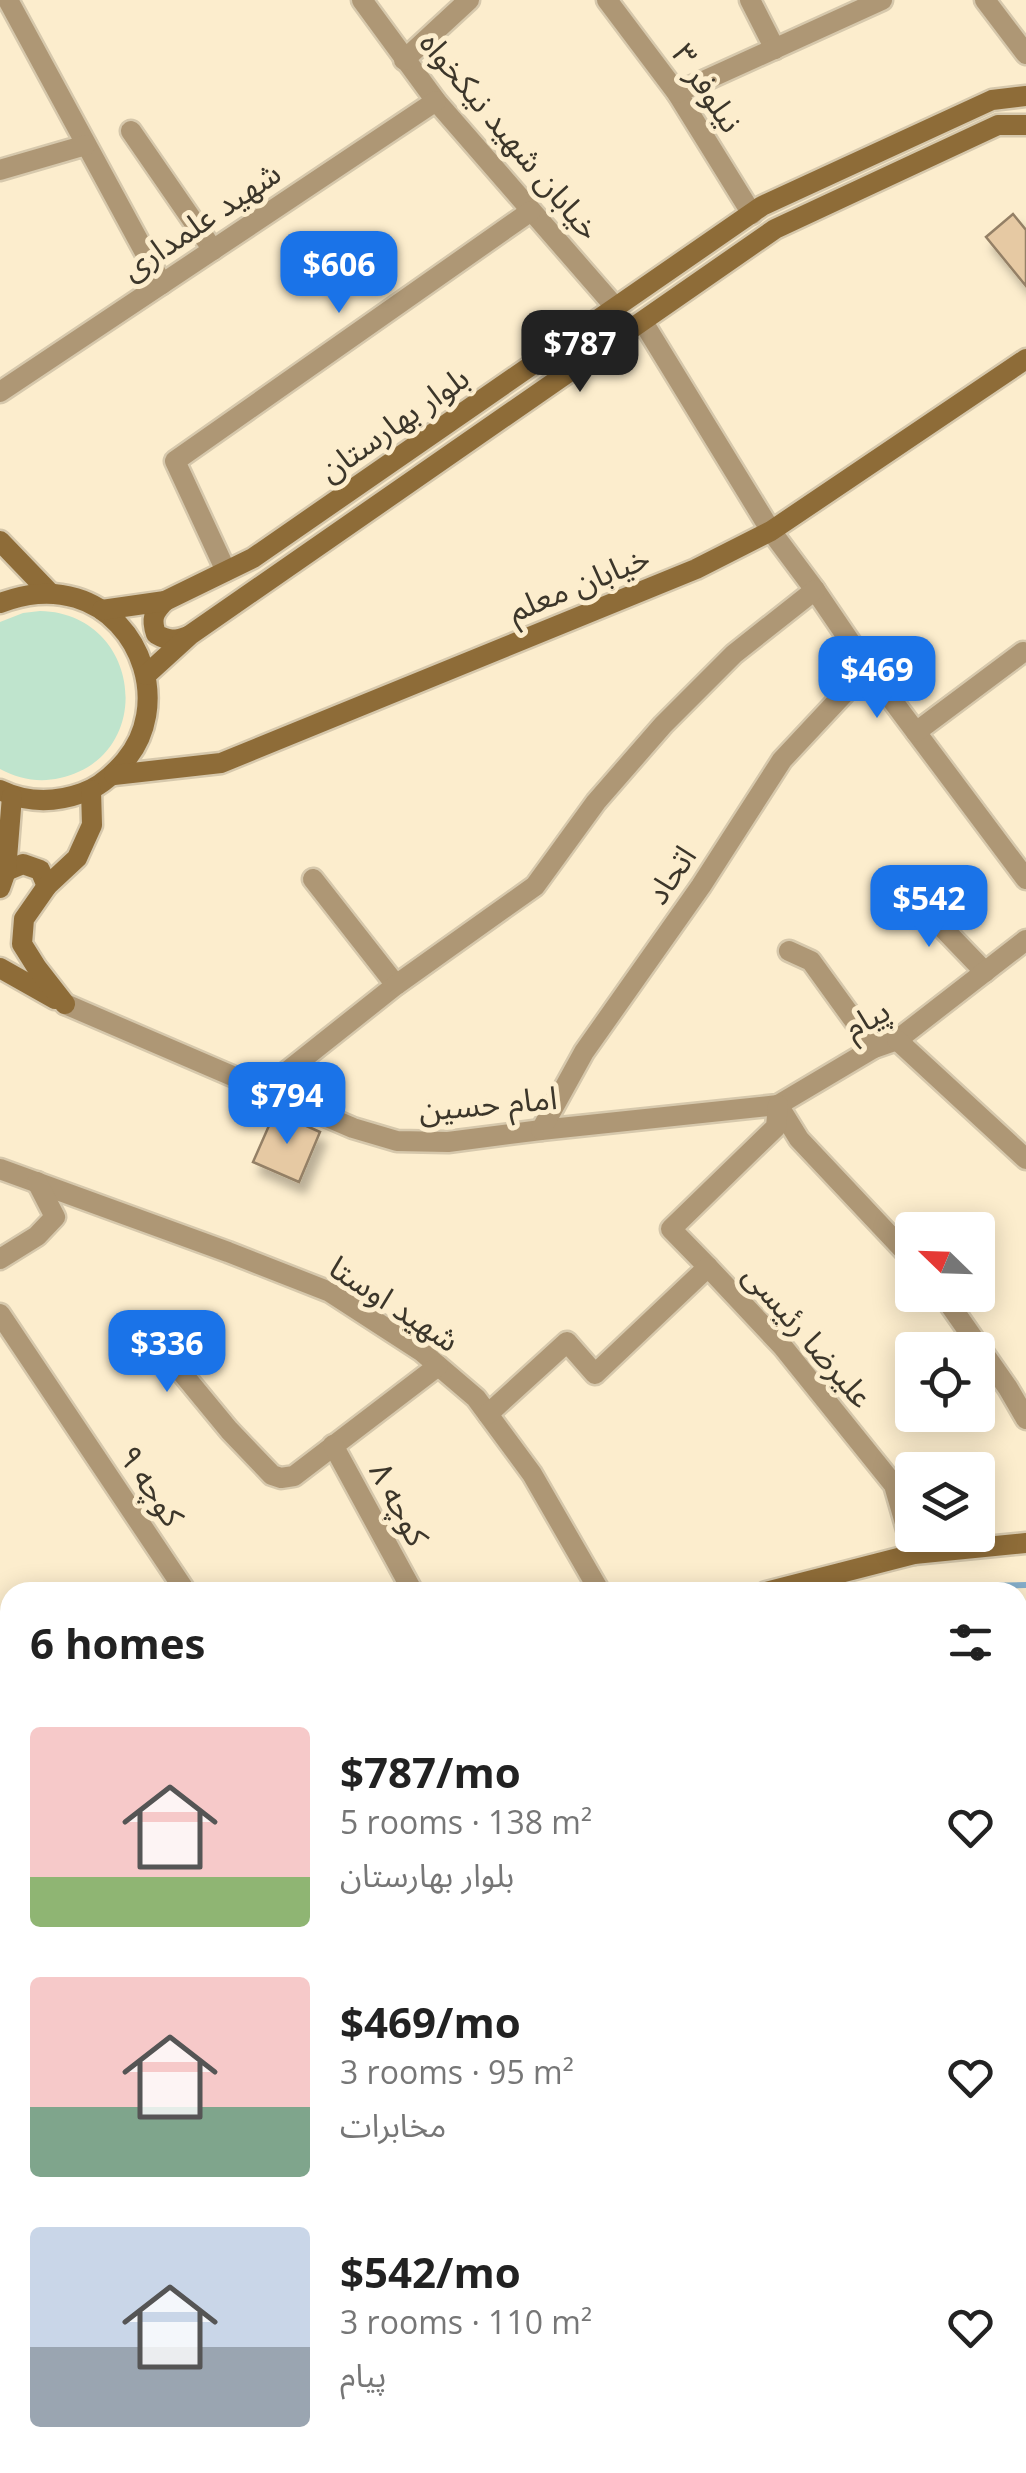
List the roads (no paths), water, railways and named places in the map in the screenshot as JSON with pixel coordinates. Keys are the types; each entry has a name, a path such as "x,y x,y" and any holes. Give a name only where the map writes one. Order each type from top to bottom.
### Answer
{"main road":[{"name":"بلوار بهارستان","path":"102,610 165,601 254,558 762,206 992,100 1026,96"},
{"name":"بلوار بهارستان","path":"146,675 190,635 775,229 998,126 1026,125"},
{"name":"خیابان معلم","path":"114,774 221,762 696,569 770,532 1026,358"},
{"path":"0,541 50,593"},
{"path":"0,603 23,595 50,593 77,598 102,610 122,627 137,650 146,675 148,702 143,729 132,754 114,774 91,790 66,799 39,801 6,793 3,879"},
{"path":"165,601 154,612 152,624 156,634 167,640 190,635"},
{"path":"65,1004 22,944 24,919 47,886 76,858 92,825 91,790"},
{"path":"3,879 24,864 40,870 47,886"},
{"name":"امام حسین","path":"0,968 65,1004"},
{"path":"805,1582 914,1554 1026,1543"}],"street":[{"path":"8,0 162,284"},
{"name":"خیابان شهید نیکخواه","path":"362,0 436,101 616,308"},
{"path":"404,60 468,0"},
{"name":"نیلوفر ۳","path":"607,0 677,93 752,214"},
{"path":"750,0 775,49"},
{"path":"677,93 882,0"},
{"path":"985,0 1026,54"},
{"name":"شهید علمداری","path":"0,392 436,101"},
{"path":"131,131 213,250"},
{"path":"0,170 86,145"},
{"path":"226,571 175,461 531,211"},
{"path":"643,322 770,532 1026,879"},
{"path":"265,1089 396,985 536,886 596,802 663,725 734,654 815,590"},
{"path":"916,732 1022,652"},
{"name":"اتحاد","path":"540,1130 584,1052 701,886 782,760 868,668"},
{"path":"313,879 396,985"},
{"path":"909,893 985,972"},
{"name":"پیام","path":"778,1105 874,1048 898,1040 1026,940"},
{"path":"789,951 811,961 874,1048"},
{"name":"امام حسین","path":"65,1004 353,1128 397,1141 448,1142 778,1105"},
{"path":"898,1040 1026,1159"},
{"path":"778,1105 799,1139 895,1241"},
{"path":"708,1267 670,1229 776,1127 778,1105"},
{"name":"شهید اوستا","path":"0,1169 330,1292 420,1351 476,1398 532,1474 594,1582"},
{"path":"0,1259 37,1236 55,1216 37,1182"},
{"name":"علیرضا رئیسی","path":"488,1414 567,1342 595,1374 708,1267 784,1347 894,1484 914,1554"},
{"path":"955,1312 1026,1418"},
{"name":"کوچه ۹","path":"0,1314 179,1582"},
{"path":"145,1328 228,1430 272,1475 281,1478 294,1476 438,1366"},
{"name":"کوچه ۸","path":"333,1445 408,1582"}]}
